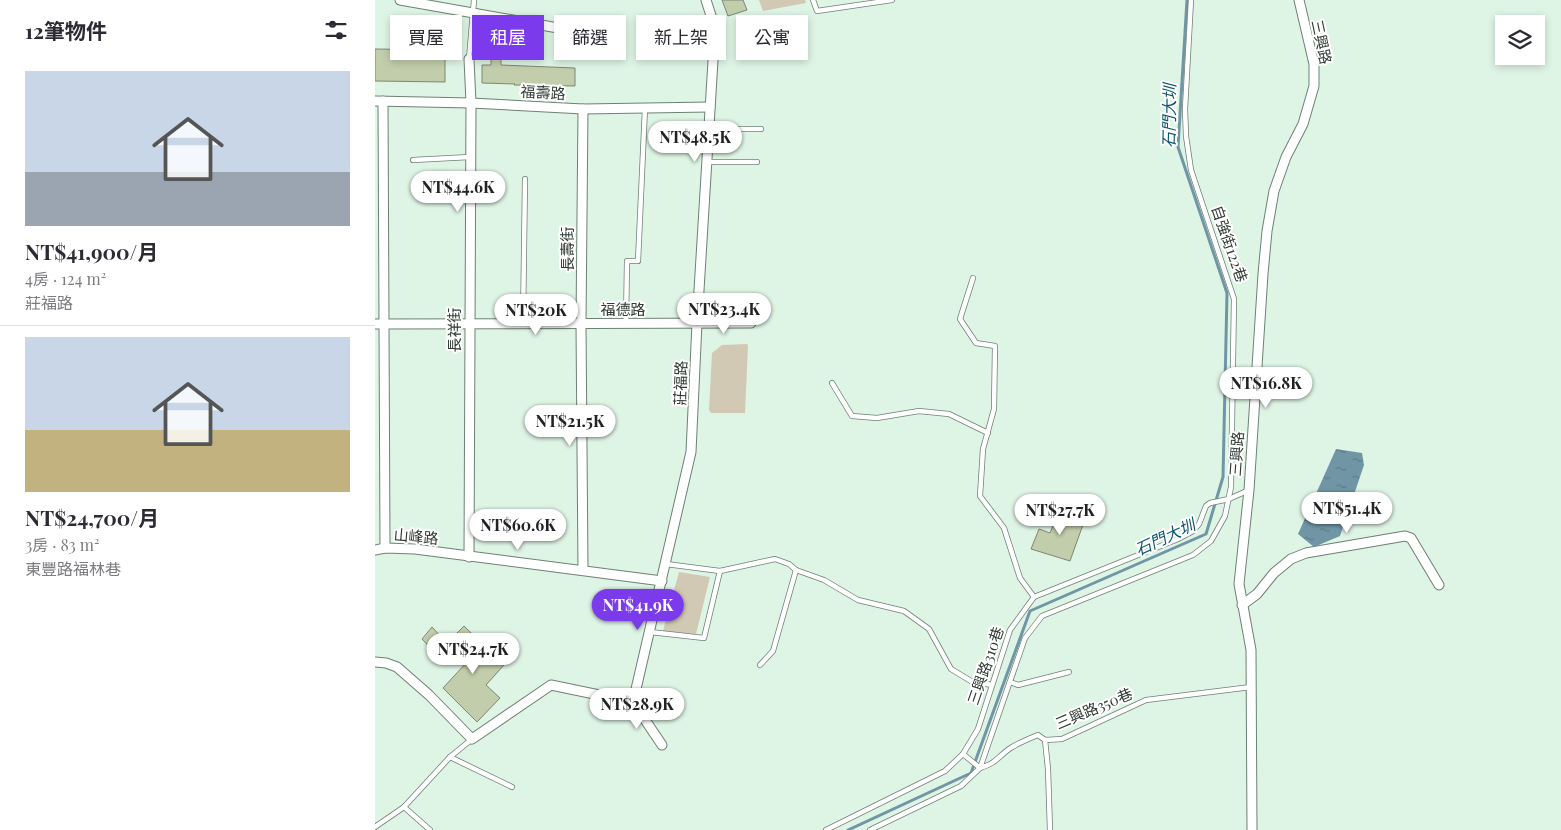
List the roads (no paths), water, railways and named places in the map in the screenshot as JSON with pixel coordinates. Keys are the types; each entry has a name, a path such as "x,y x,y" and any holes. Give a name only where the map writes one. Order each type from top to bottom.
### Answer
{"street":[{"path":"400,0 554,28"},
{"name":"莊福路","path":"633,702 691,452 715,28 706,0"},
{"name":"三興路","path":"1252,830 1251,650 1239,584 1249,490 1267,231 1274,191 1287,157 1303,124 1314,86 1314,64 1299,0"},
{"name":"長祥街","path":"469,59 471,103 469,557"},
{"path":"379,101 380,324 385,548"},
{"name":"福壽路","path":"379,101 471,103 583,109 710,108"},
{"name":"長壽街","path":"583,109 581,324 583,570"},
{"name":"福德路","path":"380,324 751,323"},
{"path":"1242,605 1257,594 1274,573 1291,559 1306,553 1405,536 1411,538 1439,585"},
{"name":"山峰路","path":"375,550 385,548 415,549 662,581"},
{"path":"375,662 397,667 429,695 472,739 551,685 633,702 662,745"}],"lane":[{"path":"469,59 474,0"},
{"path":"813,0 817,11 866,2 892,0"},
{"name":"自強街122巷","path":"1191,0 1185,109 1186,136 1191,170 1234,299 1228,499"},
{"path":"626,323 627,261 638,261 645,108"},
{"path":"709,129 761,129"},
{"path":"413,160 470,157"},
{"path":"707,162 757,162"},
{"path":"523,324 525,179"},
{"path":"973,278 960,319 975,343 995,346 994,409 983,449 980,496 1004,528 1020,578 1034,597 1179,539 1193,531 1199,524 1205,506 1249,490"},
{"path":"832,383 852,416 877,418 919,411 949,414 988,433"},
{"name":"三興路310巷","path":"870,830 961,786 978,767 1025,638 1043,616 1193,555 1211,541 1225,516 1228,499"},
{"path":"666,564 720,571 775,559 789,564 796,570 825,580 858,600 904,611 929,629 951,669 971,681 992,685"},
{"path":"760,665 773,651 796,570"},
{"path":"650,632 704,638 720,571"},
{"name":"三興路310巷","path":"826,830 945,771 965,755 978,730 1010,630 1034,597"},
{"path":"1010,682 1018,685 1069,672"},
{"name":"三興路350巷","path":"978,767 993,764 1024,740 1038,735 1045,740 1062,739 1146,700 1251,687"},
{"path":"375,827 404,807 450,757 472,739"},
{"path":"1045,740 1050,830"},
{"path":"965,755 978,767"},
{"path":"450,757 512,787"},
{"path":"404,807 430,830"}],"water":[{"path":"1336,449 1362,453 1364,465 1340,536 1314,547 1298,534"}],"waterway":[{"name":"石門大圳","path":"848,830 971,773 1030,611 1206,534 1223,477 1227,293 1178,147 1187,0"}]}
